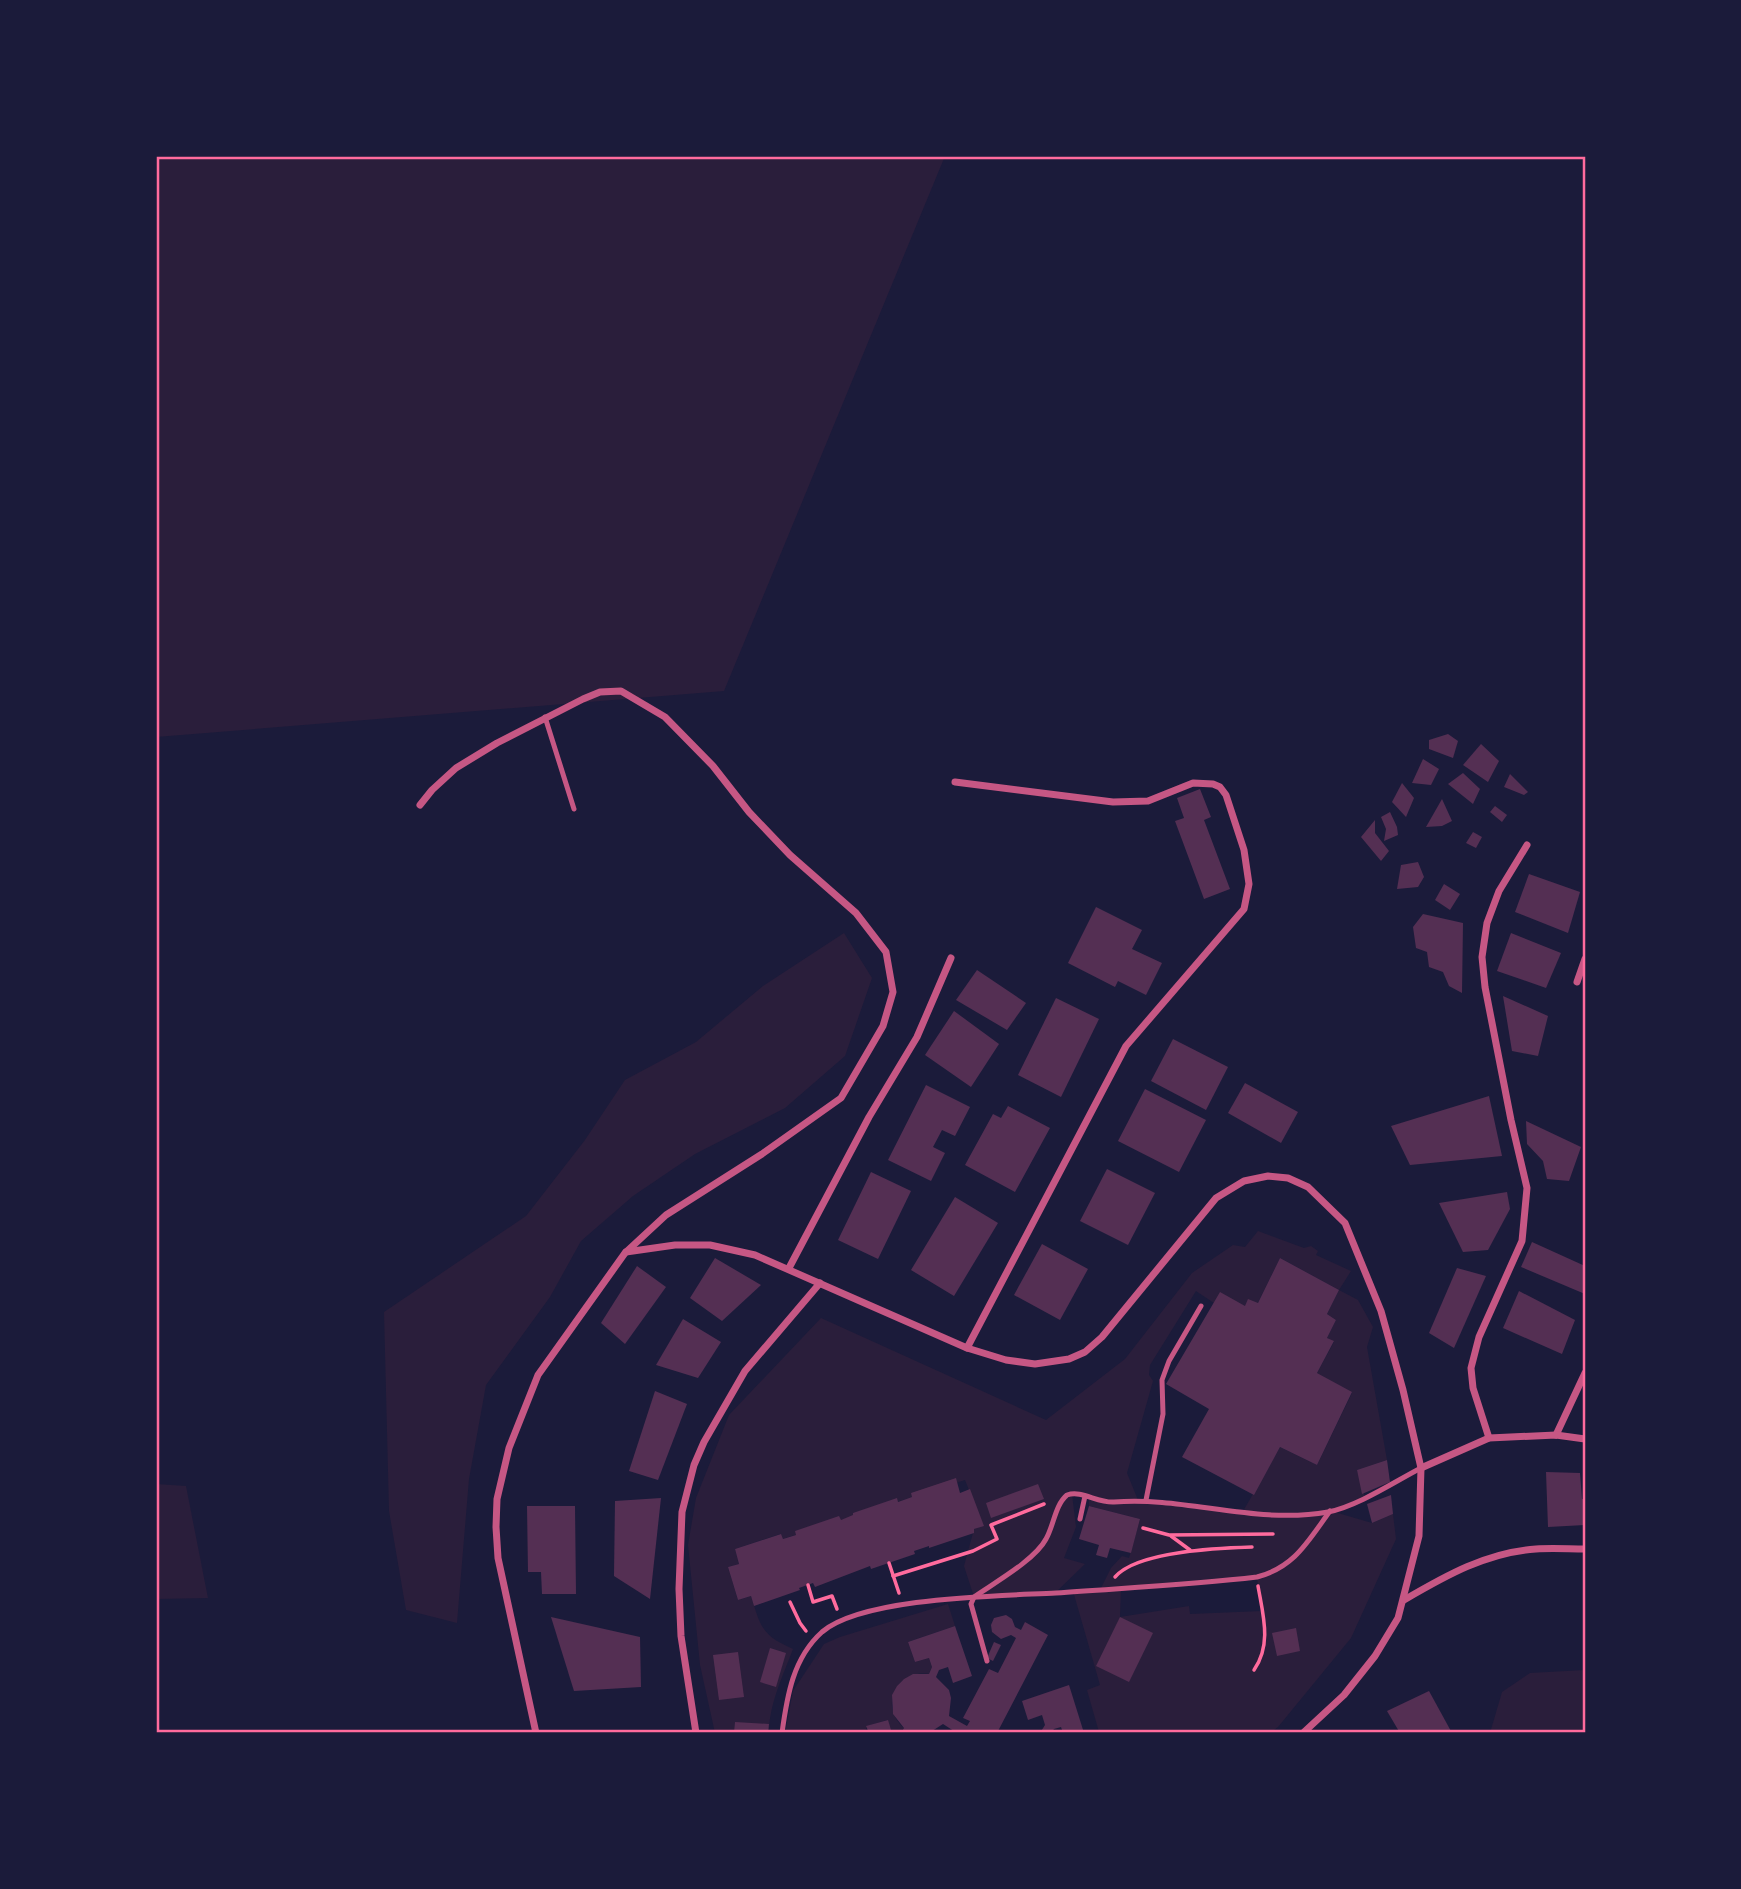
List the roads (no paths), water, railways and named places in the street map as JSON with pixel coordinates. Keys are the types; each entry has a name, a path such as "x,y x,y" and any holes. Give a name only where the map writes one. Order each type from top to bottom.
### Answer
{"street":[{"path":"420,805 456,768 545,717 600,692 621,691 665,717 713,766 749,812 790,855 856,913 887,952 893,992 883,1026 841,1098 762,1154 666,1215 625,1253 538,1375 509,1448 497,1499 498,1558 536,1733"},
{"path":"955,782 1113,802 1148,801 1193,783 1213,784 1220,787 1226,795 1244,850 1249,884 1244,909 1126,1046 967,1348"},
{"path":"1489,1438 1473,1388 1471,1368 1479,1338 1522,1241 1527,1188 1510,1120 1485,987 1482,957 1487,923 1499,891 1527,845"},
{"path":"789,1268 869,1117 917,1037 951,958"},
{"path":"1577,982 1585,959"},
{"path":"625,1253 675,1245 710,1245 755,1255 967,1348 1006,1360 1035,1364 1069,1359 1084,1352 1102,1337 1216,1198 1244,1181 1268,1176 1288,1178 1308,1187 1345,1223 1381,1311 1421,1468 1419,1536 1398,1618 1375,1656 1344,1695 1303,1733"},
{"path":"696,1733 682,1649 680,1589 682,1512 694,1465 704,1442 745,1371 820,1283"},
{"path":"1556,1435 1585,1373"},
{"path":"1421,1468 1489,1438 1556,1435 1585,1439"},
{"path":"1403,1601 1440,1578 1502,1554 1534,1549 1585,1549"}],"lane":[{"path":"545,717 574,809"},
{"path":"1146,1500 1163,1414 1162,1380 1202,1306"},
{"path":"987,1661 971,1604 974,1597 1020,1566 1045,1541 1063,1498 1072,1493 1104,1502 1146,1500 1230,1513 1282,1515 1330,1511 1365,1497 1421,1468"},
{"path":"1080,1519 1085,1496"},
{"path":"782,1733 790,1688 798,1665 814,1640 824,1630 841,1621 903,1605 974,1597 1257,1577 1273,1573 1287,1565 1330,1511"}]}
